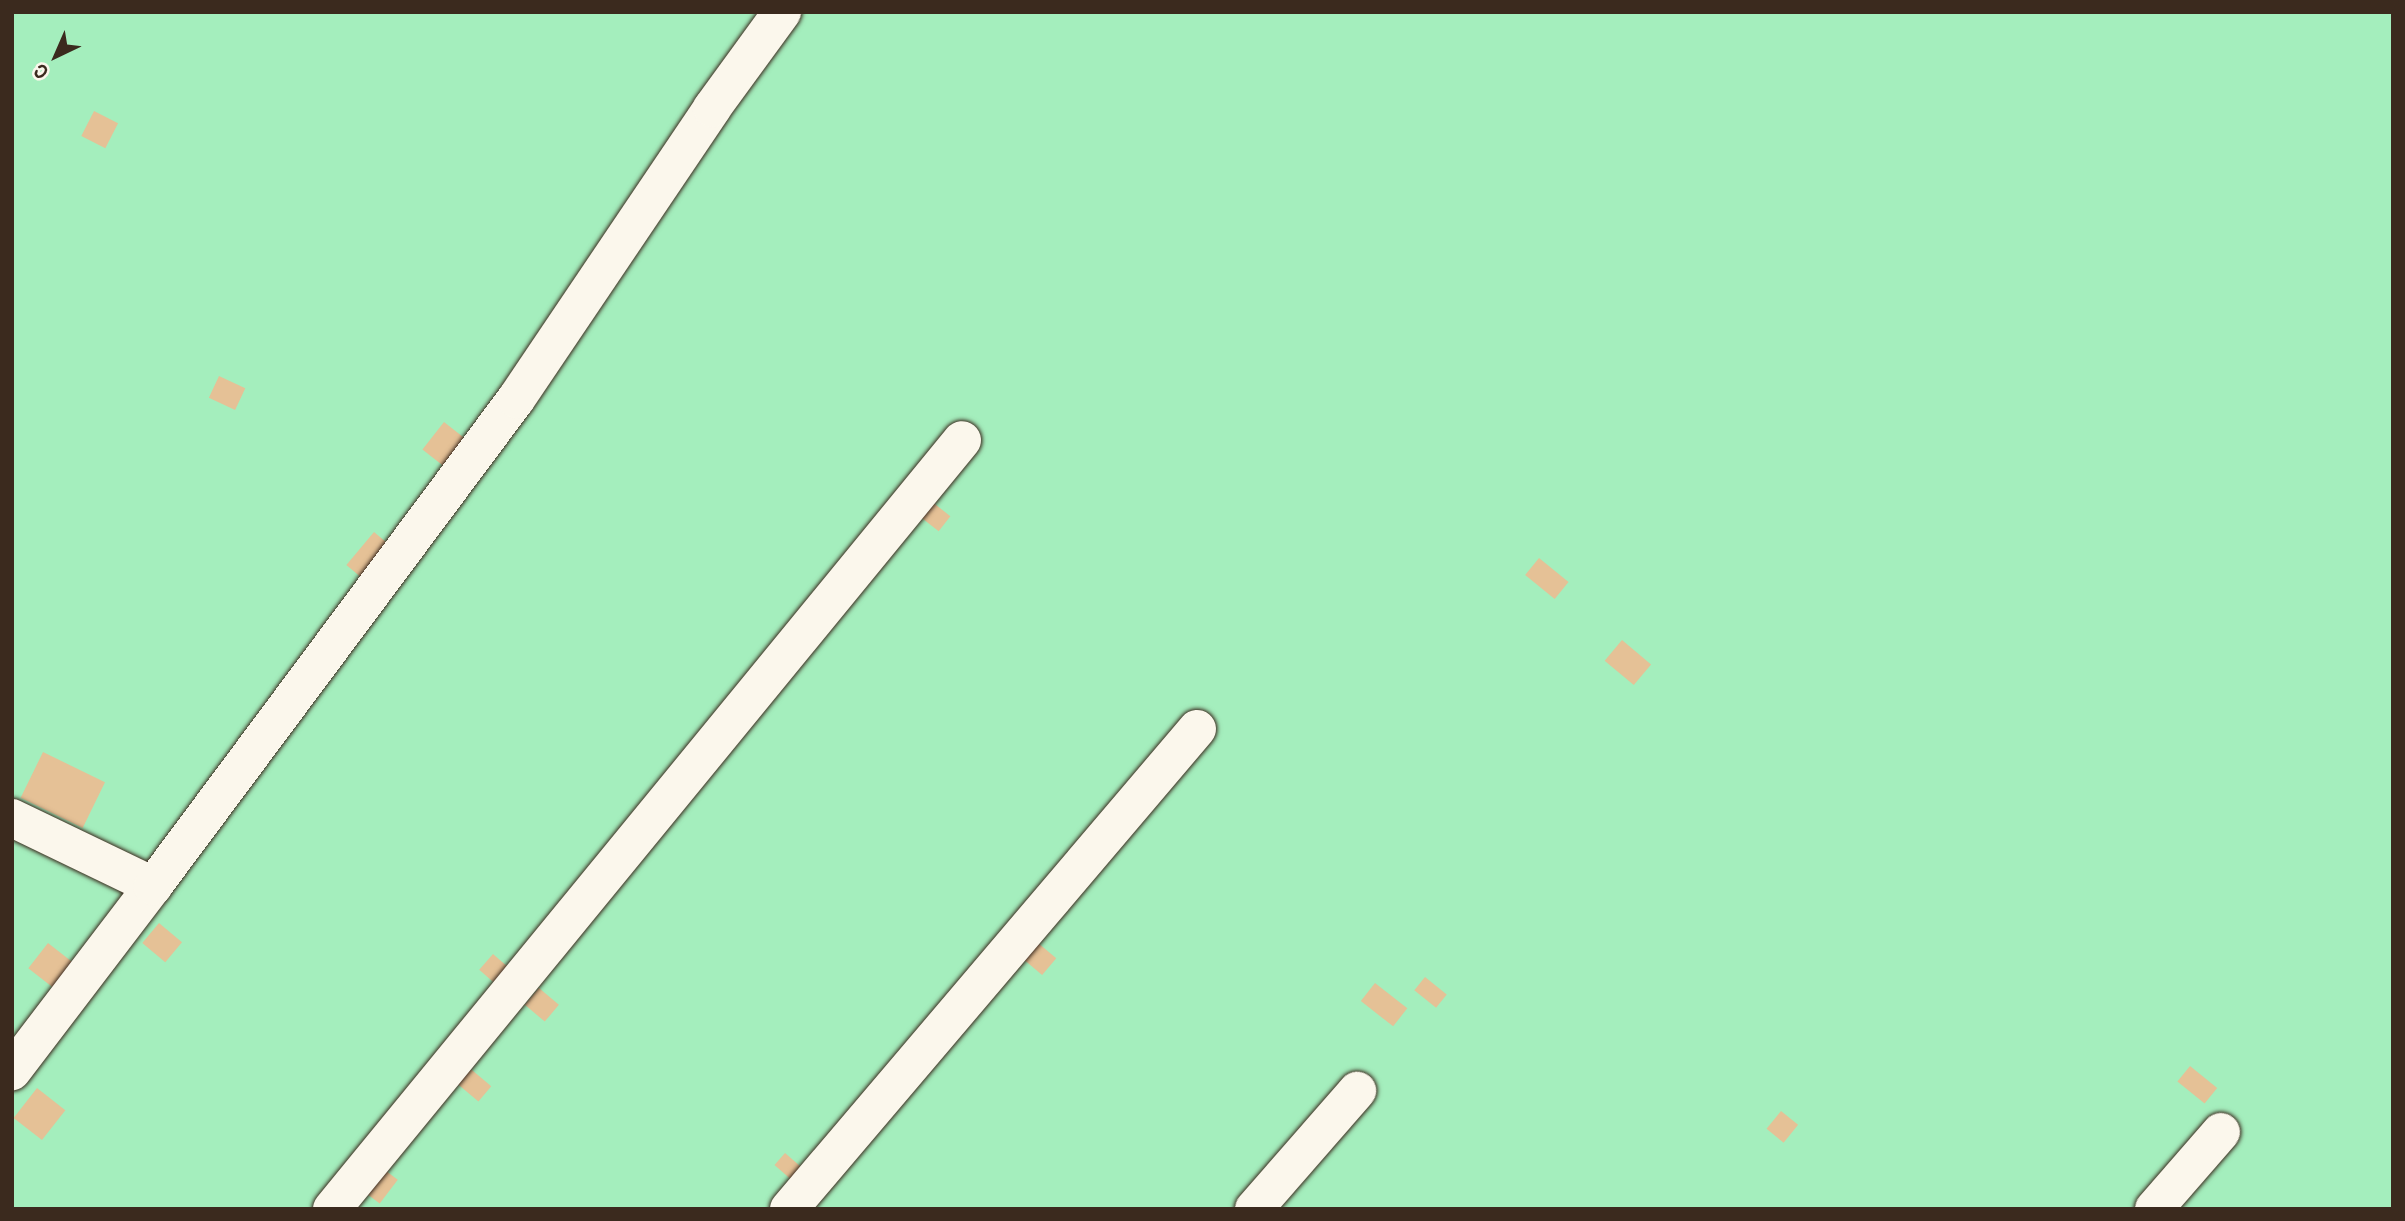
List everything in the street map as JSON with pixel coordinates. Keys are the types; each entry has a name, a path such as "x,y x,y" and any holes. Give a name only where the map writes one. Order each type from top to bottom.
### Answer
{"lane":[{"path":"12,1071 516,400 712,108 782,12"},
{"path":"332,1209 962,440"},
{"path":"789,1209 1196,729"},
{"path":"12,818 153,886"},
{"path":"1254,1209 1356,1091"},
{"path":"2154,1209 2221,1132"}],"green space":[{"path":"12,12 2393,12 2393,1209 12,1209"}],"building":[{"path":"94,111 118,123 105,148 81,136"},
{"path":"219,376 245,388 235,410 209,398"},
{"path":"444,422 471,443 449,471 422,450"},
{"path":"922,494 950,516 939,531 910,509"},
{"path":"374,532 393,548 366,581 346,565"},
{"path":"1539,558 1569,582 1555,599 1525,575"},
{"path":"1622,640 1651,664 1634,685 1605,661"},
{"path":"43,752 105,782 83,828 21,798"},
{"path":"159,923 182,942 165,962 142,943"},
{"path":"1031,937 1056,958 1042,975 1017,954"},
{"path":"48,943 82,969 62,995 28,968"},
{"path":"493,954 510,969 497,985 479,970"},
{"path":"1425,977 1447,995 1436,1008 1414,990"},
{"path":"1375,983 1407,1008 1393,1026 1361,1001"},
{"path":"539,988 559,1005 545,1022 525,1005"},
{"path":"466,1065 491,1086 478,1102 453,1080"},
{"path":"2190,1066 2217,1088 2205,1104 2177,1082"},
{"path":"37,1088 65,1110 42,1140 14,1118"},
{"path":"1781,1111 1798,1125 1784,1143 1767,1129"},
{"path":"785,1153 806,1171 796,1183 775,1165"},
{"path":"381,1167 398,1180 380,1204 363,1191"}]}
